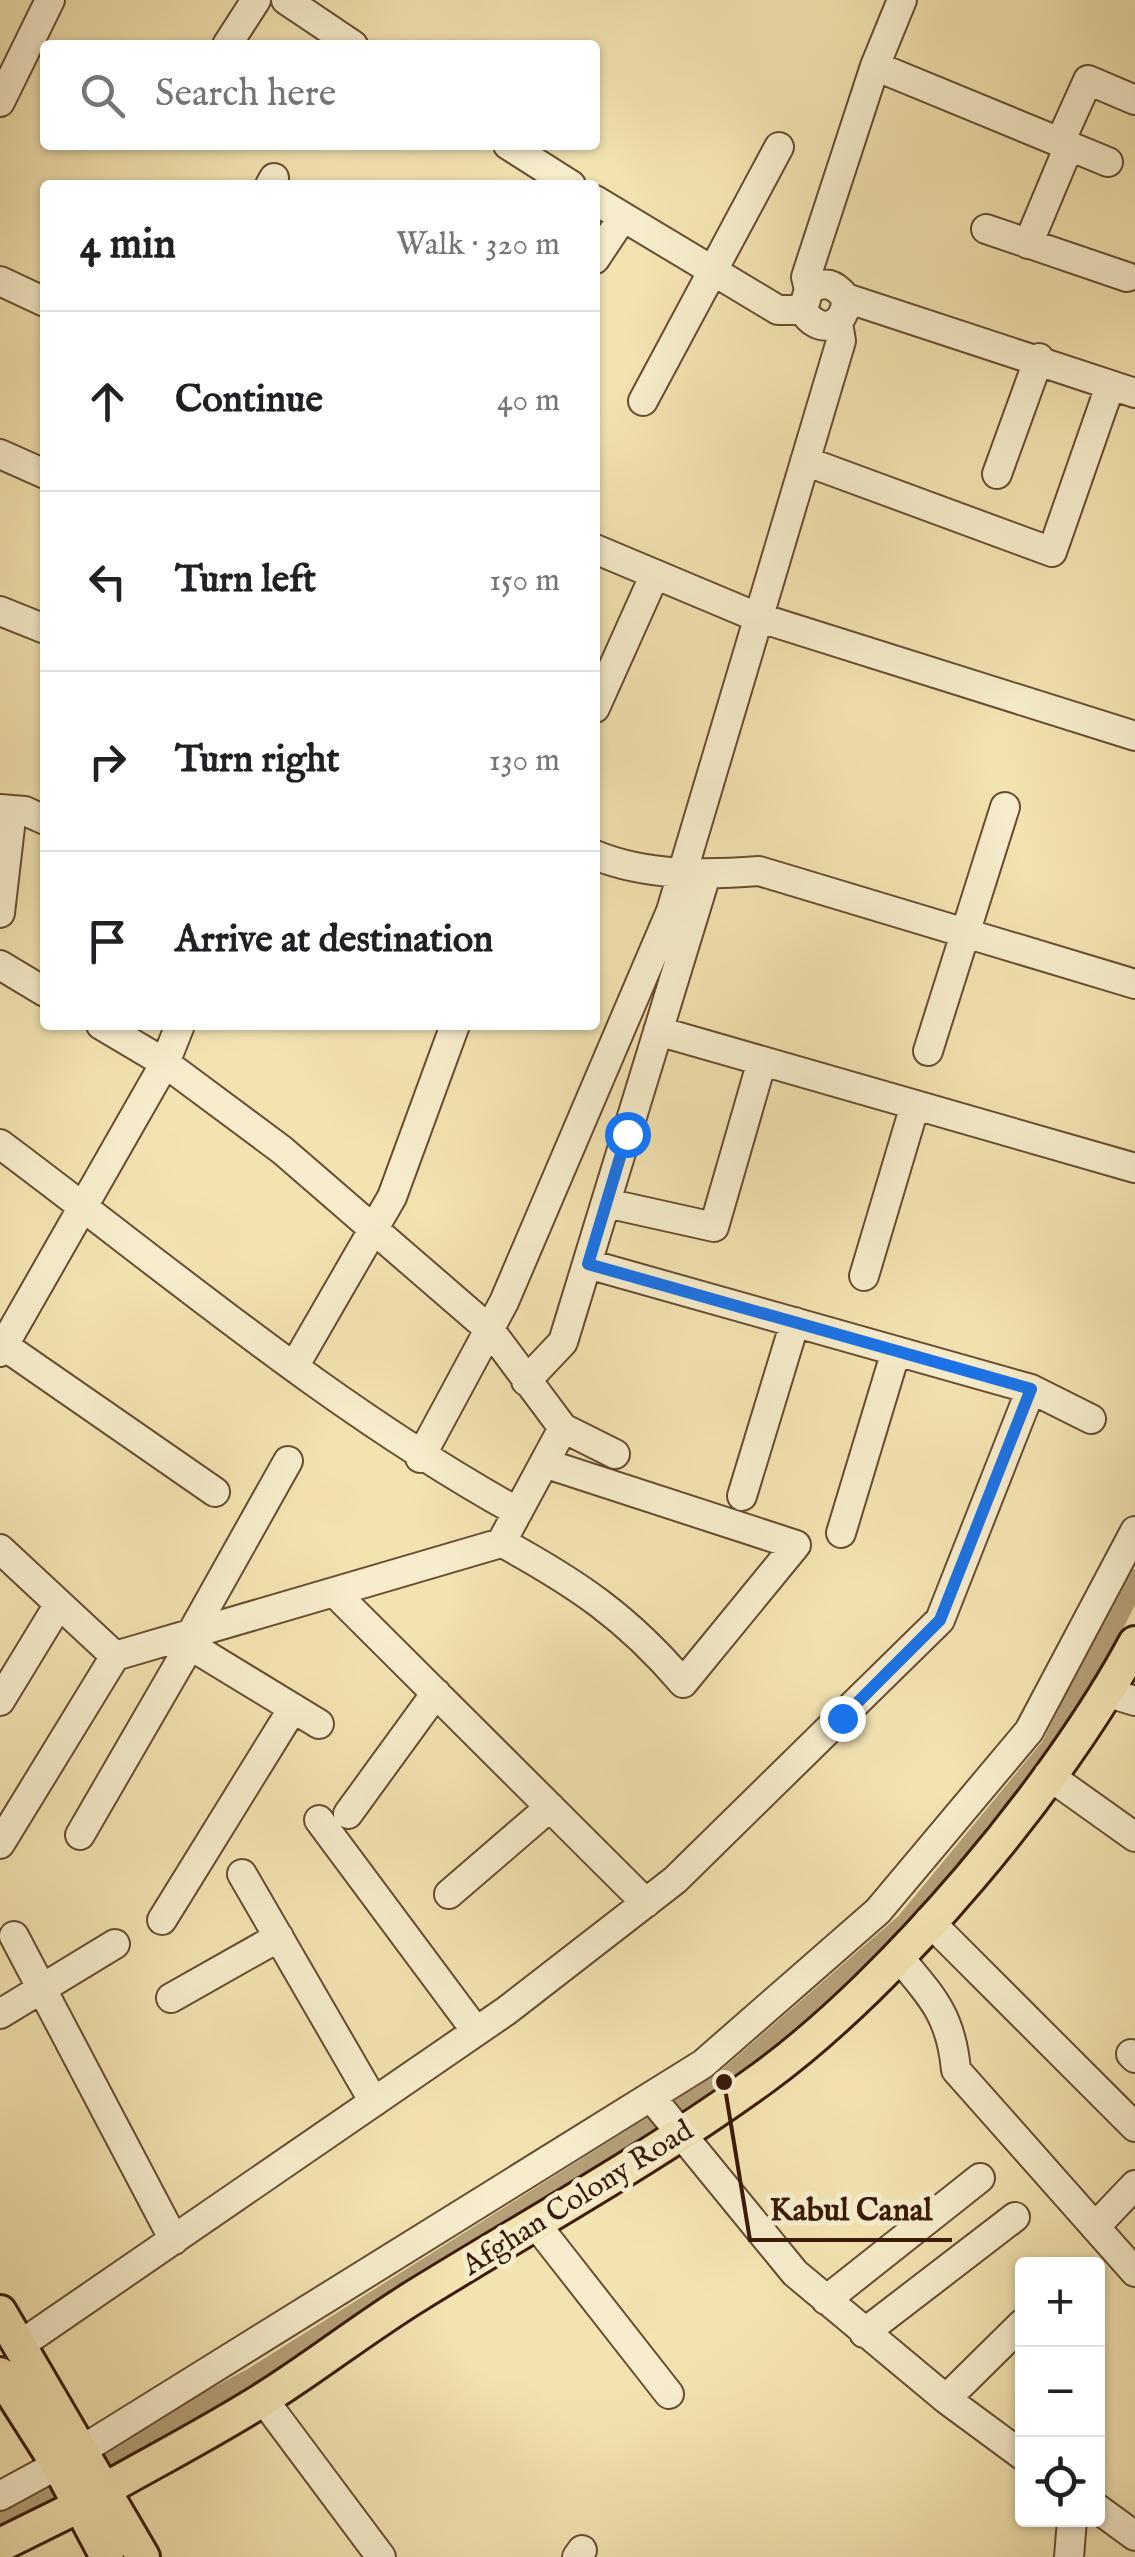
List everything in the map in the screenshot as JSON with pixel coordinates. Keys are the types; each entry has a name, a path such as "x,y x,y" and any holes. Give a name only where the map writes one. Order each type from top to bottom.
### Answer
{"main road":[{"name":"Afghan Colony Road","path":"0,2546 80,2477 263,2399 366,2326 679,2136 768,2074 898,1956 1048,1775 1122,1697 1135,1643"},
{"path":"0,2312 20,2346 80,2477 107,2557"},
{"path":"0,2374 143,2557"}],"street":[{"path":"2,91 50,0"},
{"path":"230,40 256,0"},
{"path":"286,0 346,40"},
{"path":"842,311 824,328 810,323 806,277 875,66 902,0"},
{"path":"875,66 1108,162"},
{"path":"1028,244 1088,80 1135,100"},
{"path":"643,401 779,147"},
{"path":"516,150 563,180"},
{"path":"600,203 778,310 806,300"},
{"path":"600,252 623,218"},
{"path":"986,230 1127,278"},
{"path":"0,281 40,300"},
{"path":"805,461 1052,552 1122,390 1039,358 842,311"},
{"path":"526,1380 564,1342 658,1031 757,617 841,340 842,311"},
{"path":"998,474 1039,358"},
{"path":"0,454 40,472"},
{"path":"600,551 757,617 1135,736"},
{"path":"600,697 655,574"},
{"path":"0,611 40,627"},
{"path":"928,1051 1005,807"},
{"path":"0,913 6,809 40,819"},
{"path":"600,856 615,863 695,874 758,870 1135,984"},
{"path":"420,1458 490,1330 695,874"},
{"path":"0,965 40,984"},
{"path":"110,1030 164,1062 282,1150 490,1330 563,1428 615,1454"},
{"path":"178,1030 164,1062 2,1347 216,1492"},
{"path":"294,1366 392,1197 454,1030"},
{"path":"658,1031 1135,1168"},
{"path":"606,1203 714,1227 762,1061"},
{"path":"864,1276 915,1105"},
{"path":"0,1144 420,1458 518,1512"},
{"path":"588,1264 1031,1389 1091,1419"},
{"path":"742,1496 794,1322"},
{"path":"841,1533 896,1351"},
{"path":"20,2346 476,2032 675,1880 940,1620 1031,1389"},
{"path":"0,1844 115,1656 186,1639 502,1542 563,1428"},
{"path":"80,1835 288,1460"},
{"path":"502,1542 582,1586 652,1646 683,1683 796,1545 544,1463"},
{"path":"0,2496 80,2477 703,2064 878,1911 1029,1731 1135,1531"},
{"path":"0,1550 115,1656"},
{"path":"334,1592 646,1902"},
{"path":"0,1702 59,1604"},
{"path":"186,1639 318,1724"},
{"path":"348,1814 436,1693"},
{"path":"162,1920 293,1708"},
{"path":"1048,1775 1135,1836"},
{"path":"449,1894 550,1807"},
{"path":"319,1820 476,2032"},
{"path":"242,1874 374,2102"},
{"path":"928,1921 1135,2128"},
{"path":"14,1936 174,2240"},
{"path":"170,1998 278,1937"},
{"path":"0,2014 115,1944"},
{"path":"898,1956 942,2009 950,2028 956,2070 1135,2272"},
{"path":"651,2097 794,2273 946,2399 1015,2450"},
{"path":"826,2300 980,2178"},
{"path":"1095,2227 1135,2185"},
{"path":"864,2333 1015,2217"},
{"path":"535,2223 669,2394"},
{"path":"946,2399 1015,2331"},
{"path":"263,2399 381,2557"},
{"path":"1105,2514 1135,2536"},
{"path":"1069,2557 1071,2527"}],"waterway":[{"path":"0,2515 254,2378 724,2082 906,1924 1052,1747 1135,1580"}],"place":[{"name":"Kabul Canal","path":"724,2082"}],"route":[{"path":"627,1134 588,1264 1031,1389 940,1620 842,1718"}]}
